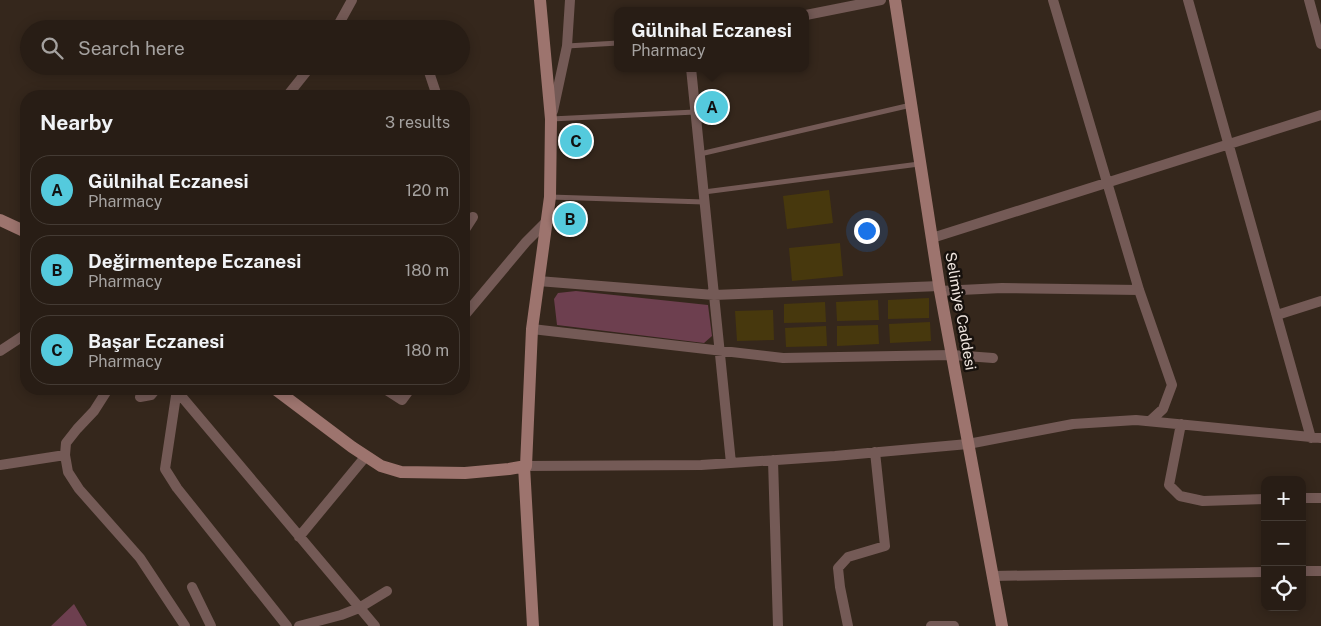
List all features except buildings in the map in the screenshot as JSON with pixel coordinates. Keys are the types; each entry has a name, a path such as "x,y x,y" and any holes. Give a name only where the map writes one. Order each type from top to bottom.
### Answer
{"street":[{"path":"341,20 352,0"},
{"path":"533,626 525,466 532,329 550,197 551,119 540,0"},
{"path":"551,119 567,46 570,0"},
{"path":"809,14 880,0"},
{"name":"Selimiye Caddesi","path":"895,0 940,289 1002,626"},
{"path":"1053,0 1139,290 1172,385 1163,409 1150,421"},
{"path":"283,395 381,466 401,472 465,473 525,466 701,465 731,463 968,444 1073,424 1136,420 1316,438 1276,314 1188,0"},
{"path":"1309,0 1321,44"},
{"path":"691,72 731,463"},
{"path":"292,90 304,75"},
{"path":"430,75 434,90"},
{"path":"932,238 1321,115"},
{"path":"470,222 473,218"},
{"path":"0,220 20,229"},
{"path":"470,309 526,242 547,221"},
{"path":"538,281 714,295 1002,288 1139,290"},
{"path":"1276,314 1321,301"},
{"path":"532,329 783,358 952,354 993,358"},
{"path":"0,351 20,338"},
{"path":"104,395 94,411 77,428 66,443 64,455 68,472 79,489 140,558 185,626"},
{"path":"140,397 151,395"},
{"path":"177,395 165,469 177,488 287,626"},
{"path":"181,395 375,626"},
{"path":"394,395 402,400 406,395"},
{"path":"1181,424 1169,485 1180,496 1203,501 1261,499"},
{"path":"848,626 838,568 848,557 885,546 875,452"},
{"path":"0,465 64,455"},
{"path":"299,537 366,456"},
{"path":"772,460 778,626"},
{"path":"1306,498 1321,498"},
{"path":"1306,572 1321,571"},
{"path":"992,576 1261,572"},
{"path":"192,587 211,626"},
{"path":"299,626 359,608 387,591"},
{"path":"931,626 954,626"}],"lane":[{"path":"567,46 614,43"},
{"path":"700,154 911,104"},
{"path":"551,119 695,112"},
{"path":"550,197 704,197 920,164"}],"shaded area":[{"path":"576,291 708,305 712,336 704,343 557,325 554,299 558,293"},
{"path":"74,604 87,626 51,626"}],"place":[{"name":"Gülnihal Eczanesi","path":"712,107"},
{"name":"Başar Eczanesi","path":"576,141"},
{"name":"Değirmentepe Eczanesi","path":"570,219"}]}
